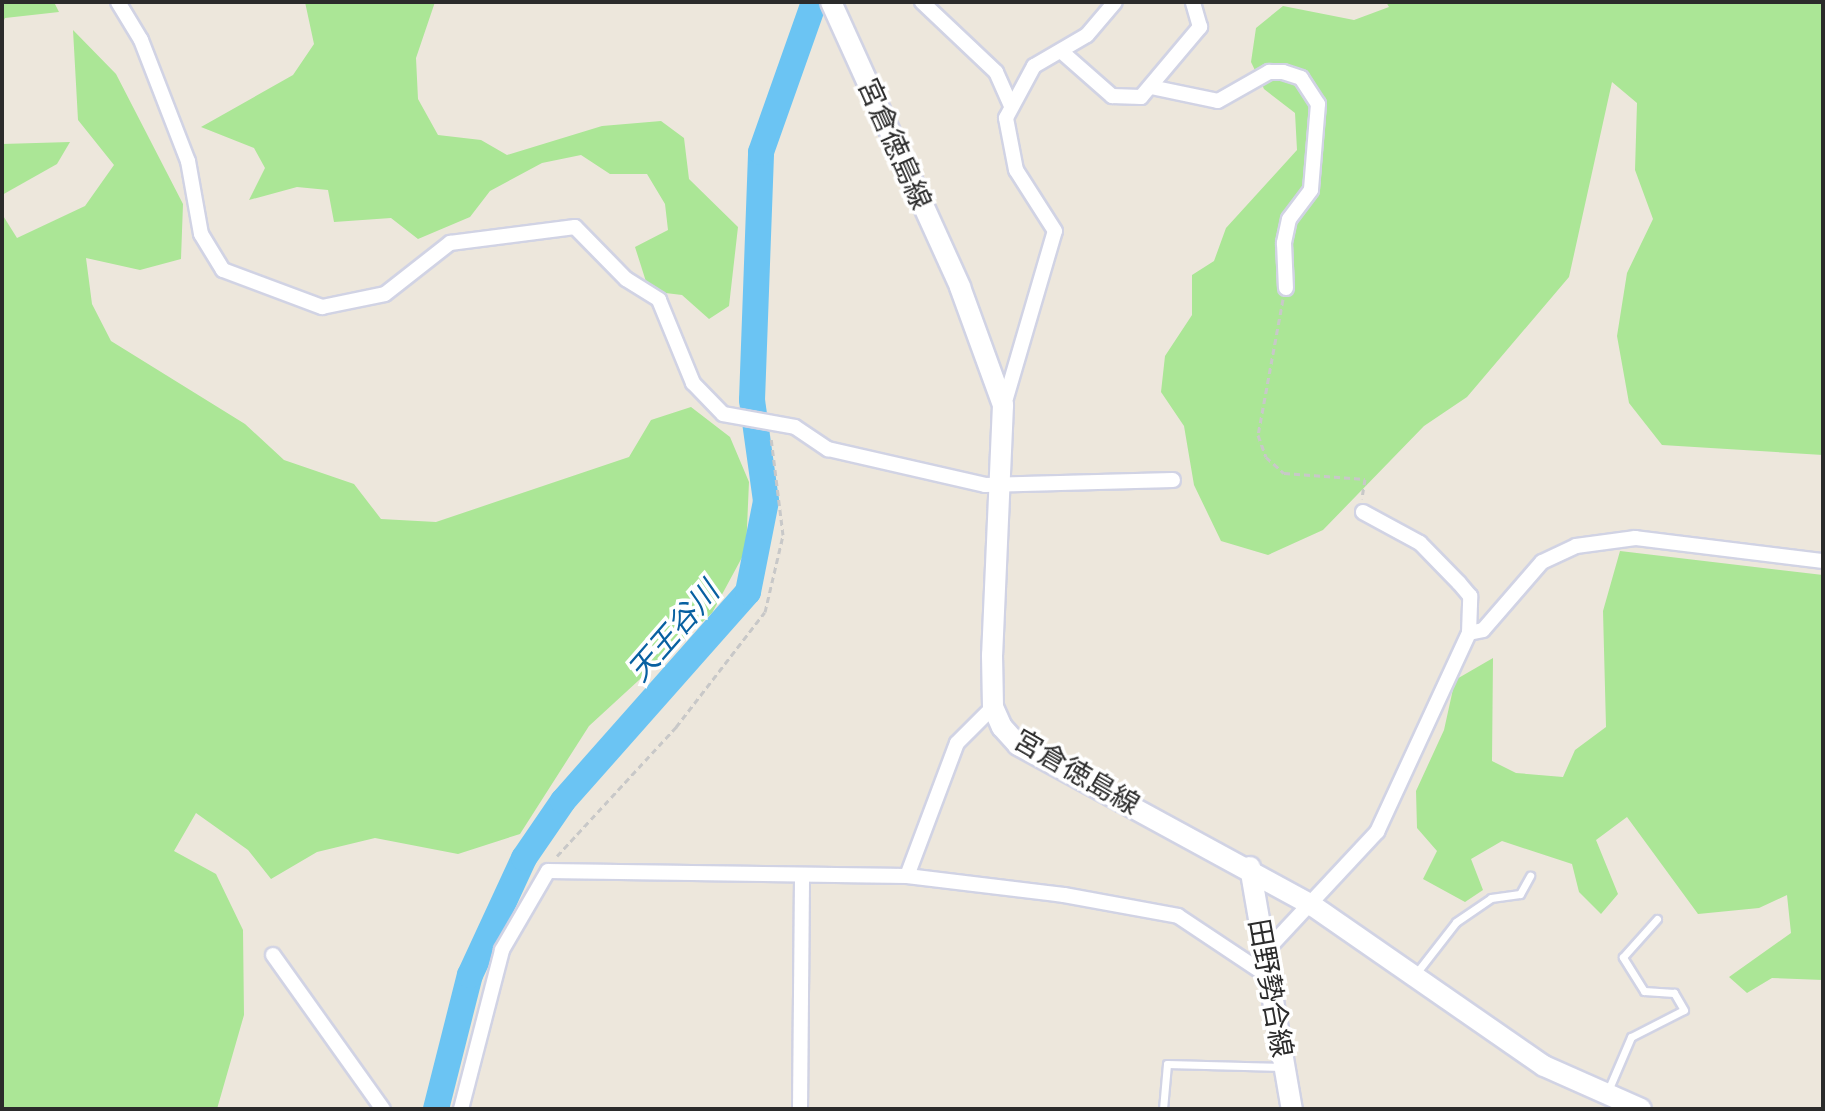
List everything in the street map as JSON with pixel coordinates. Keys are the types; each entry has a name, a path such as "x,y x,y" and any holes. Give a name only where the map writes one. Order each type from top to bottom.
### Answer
{"main road":[{"name":"宮倉徳島線","path":"831,2 960,287 1003,405 993,707 1018,745 1250,867 1313,906 1544,1066 1641,1109"},
{"name":"田野勢合線","path":"1250,867 1292,1109"}],"street":[{"path":"118,2 141,40 188,161 201,234 223,270 297,300 336,305 385,294 450,243 575,227 626,279 659,300 705,402 745,419 768,420 828,449 1002,483 1173,480"},
{"path":"922,2 996,72 1011,106 1011,157 1055,231 1003,405"},
{"path":"1011,106 1034,66 1062,52 1115,2"},
{"path":"1062,52 1112,96 1141,97 1200,27 1193,2"},
{"path":"1151,87 1218,101 1269,72 1283,72 1301,78 1318,104 1311,190 1289,219 1284,243 1286,288"},
{"path":"1264,953 1313,906 1377,832 1469,633 1470,596 1420,543 1363,512"},
{"path":"1469,633 1483,630 1542,562 1576,546 1635,538 1823,561"},
{"path":"907,876 957,743 993,707"},
{"path":"461,1109 502,950 548,871 907,876 1158,910 1268,976"},
{"path":"800,1109 802,876"},
{"path":"273,955 383,1109"}],"lane":[{"path":"1414,977 1456,922 1491,898 1520,894 1530,876"},
{"path":"1607,1093 1631,1037 1684,1010 1674,993 1644,991 1623,957 1657,919"},
{"path":"1163,1109 1167,1064 1285,1067"}],"path":[{"path":"1286,288 1258,435 1266,457 1284,473 1365,479 1363,512"},
{"path":"548,871 765,612 783,535 768,420"}],"green space":[{"path":"2,2 54,2 59,12 5,18 2,25"},
{"path":"305,2 435,2 416,58 418,99 438,135 481,140 507,155 602,126 661,121 684,138 689,179 738,227 729,306 709,319 682,295 649,291 635,247 668,230 665,204 647,174 610,174 581,155 542,163 490,191 470,217 418,239 391,218 334,222 328,190 297,187 249,200 265,168 254,148 201,127 293,75 314,44"},
{"path":"1386,2 1823,2 1823,455 1662,445 1629,403 1617,336 1627,273 1653,219 1635,170 1637,103 1612,82 1569,277 1467,397 1424,426 1323,530 1268,555 1221,541 1194,485 1184,426 1161,392 1165,356 1192,315 1192,275 1214,261 1226,228 1297,150 1295,113 1264,89 1251,62 1256,28 1283,6 1354,20 1389,7"},
{"path":"73,30 116,74 183,204 181,259 140,270 86,258 92,304 111,341 245,424 284,460 354,484 381,519 436,522 629,457 651,420 691,407 730,437 749,482 746,550 712,613 589,726 520,834 458,854 375,838 317,852 271,879 248,850 196,813 174,851 216,874 243,930 244,1015 217,1109 2,1109 2,214 17,238 85,206 114,165 78,120"},
{"path":"70,142 57,164 2,195 2,144"},
{"path":"1620,551 1823,575 1823,980 1772,978 1747,993 1729,977 1791,933 1787,895 1759,908 1698,914 1627,817 1596,840 1618,894 1601,914 1579,892 1572,864 1502,841 1471,859 1483,890 1465,902 1423,879 1437,851 1417,828 1416,791 1444,730 1455,680 1493,658 1492,761 1516,773 1563,777 1575,750 1606,727 1603,611"}],"waterway":[{"name":"天王谷川","path":"436,1109 470,975 524,858 563,801 748,592 766,501 752,400 761,152 814,2"}]}
